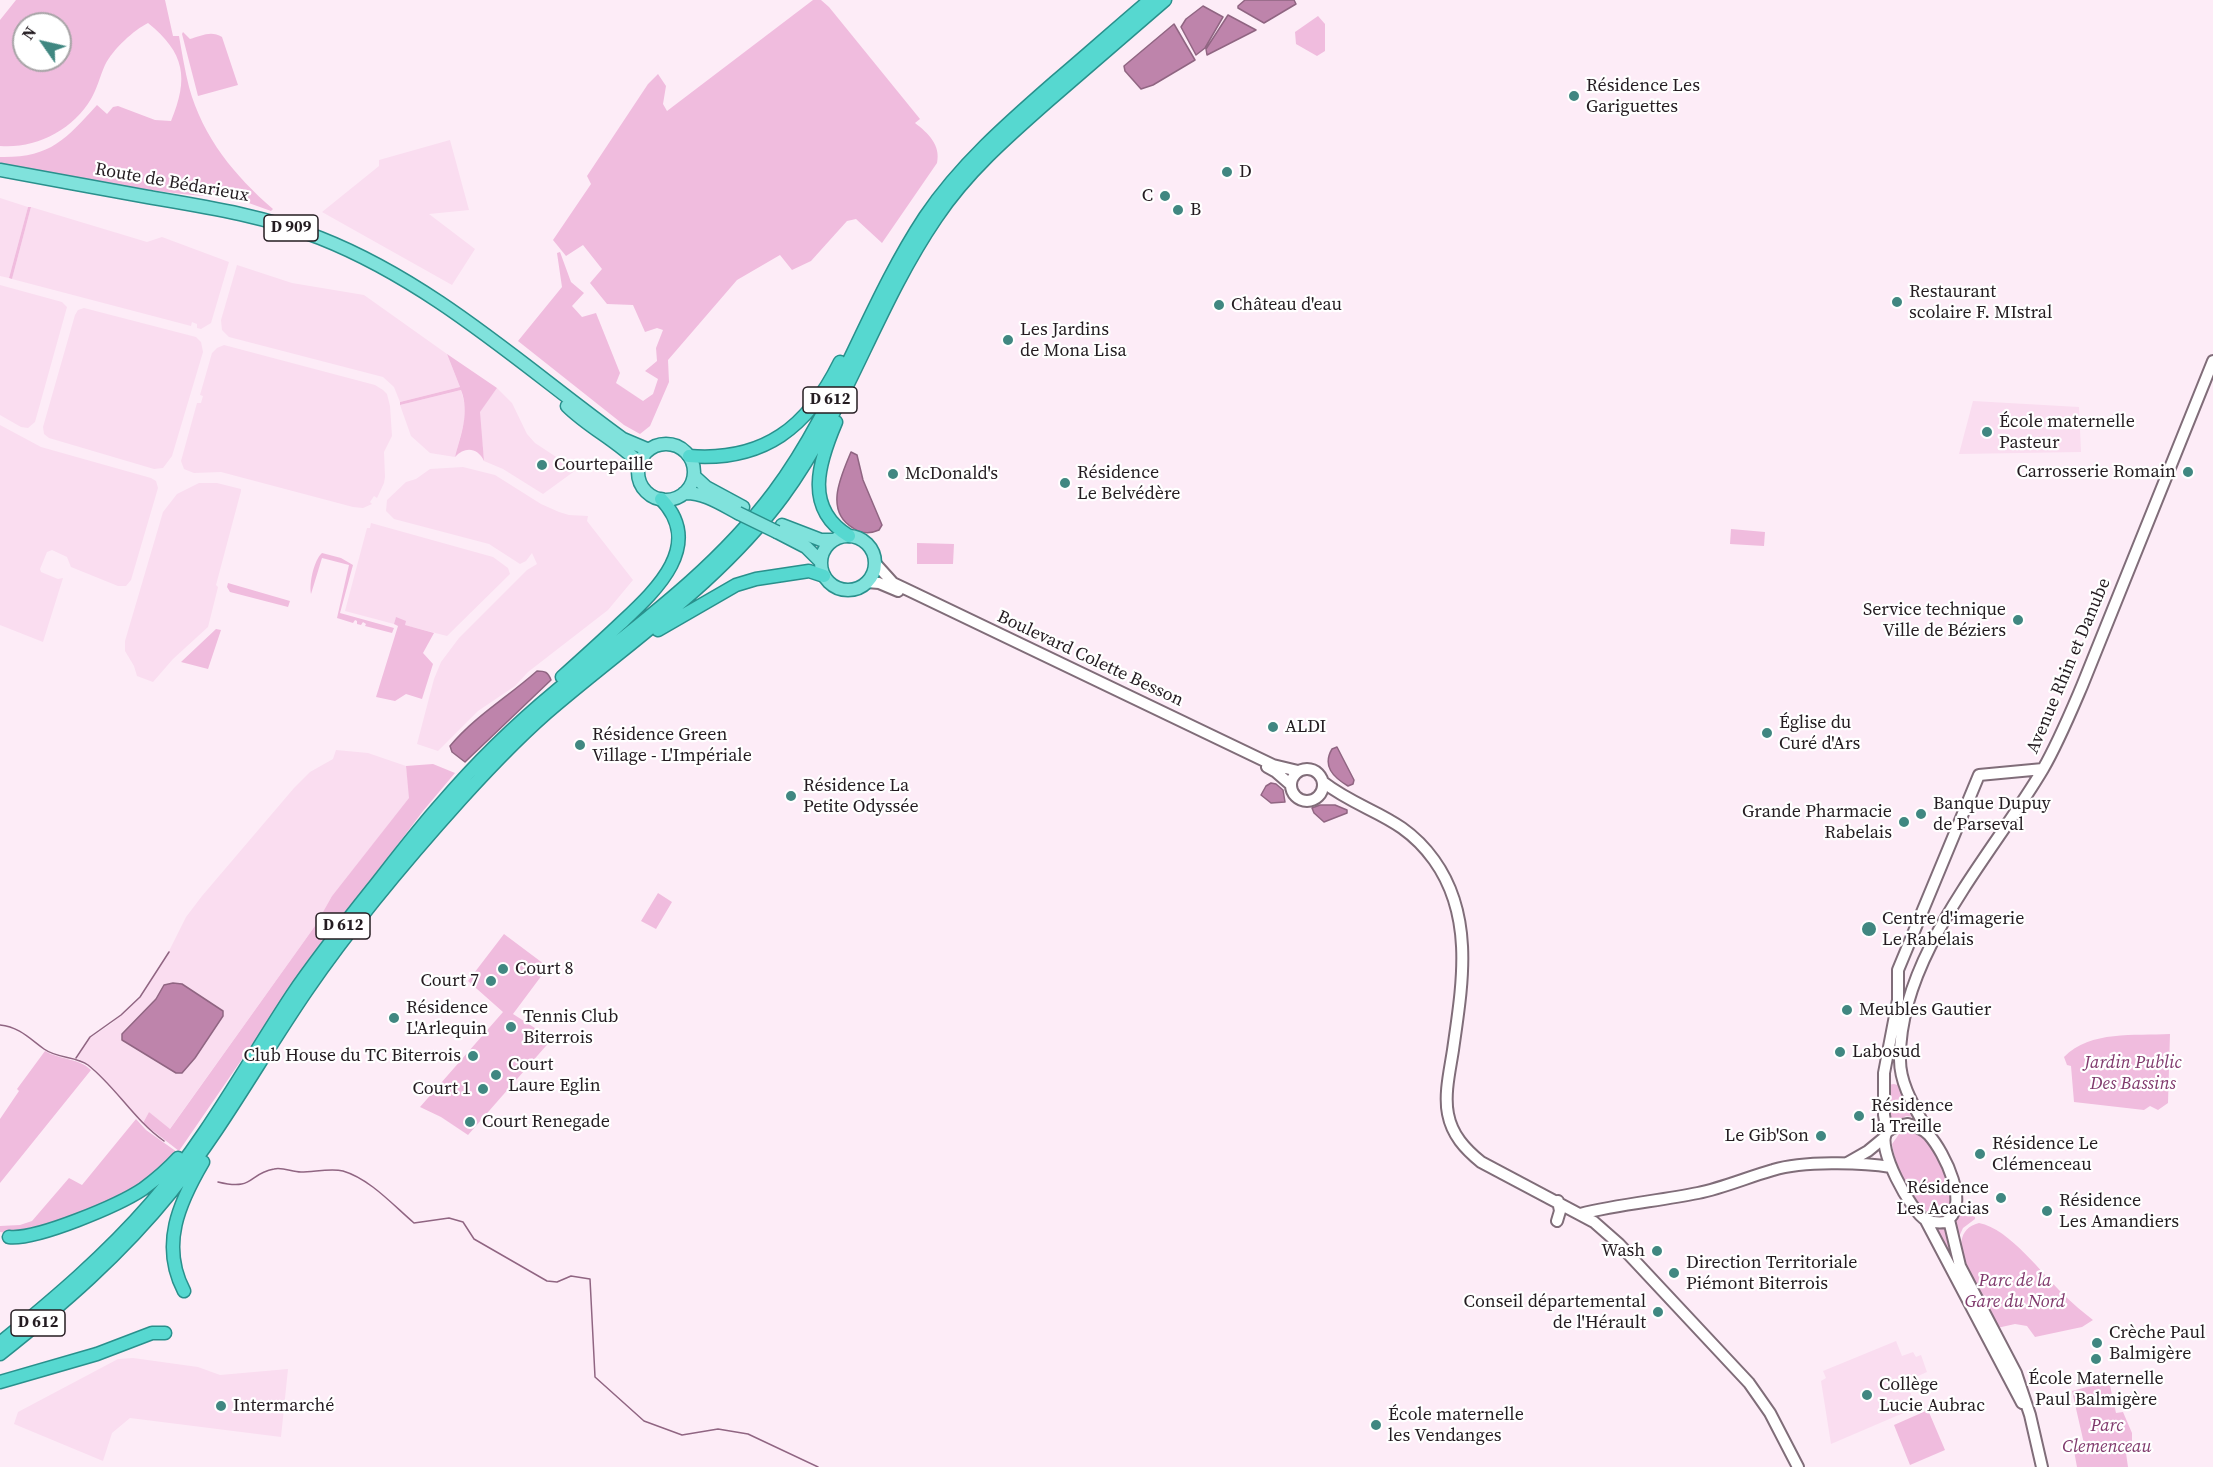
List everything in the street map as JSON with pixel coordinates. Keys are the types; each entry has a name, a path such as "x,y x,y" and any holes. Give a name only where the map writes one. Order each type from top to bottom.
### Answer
{"highway":[{"name":"D 612","path":"92,1271 187,1157 315,963 426,821 541,705 687,585 741,533 776,490 806,444 899,260 939,197 986,144 1150,0"},
{"name":"D 612","path":"474,772 675,608 717,571 753,534 803,467 828,424 918,246 942,209 970,174 992,152 1165,0"},
{"path":"689,456 717,458 748,450 789,430 807,415 837,368 904,234 938,186 962,157 993,128 1066,67 1088,54"},
{"path":"849,536 838,529 828,518 819,493 819,474 841,410 887,317 918,246"},
{"path":"474,772 498,736 657,587 673,562 678,538 676,520 661,499"},
{"path":"597,671 666,625 736,585 756,579 809,571 824,576"},
{"name":"D 612","path":"0,1354 134,1235 174,1189 217,1131 303,995 337,948 474,785 474,772"},
{"path":"184,1291 174,1269 173,1258 173,1238 178,1210 190,1184 242,1101 256,1070"},
{"path":"9,1237 18,1238 48,1232 117,1203 142,1189 174,1163 212,1113 228,1097"},
{"name":"D 612","path":"0,1343 71,1290"},
{"path":"0,1382 97,1354 152,1333 165,1333"}],"main road":[{"name":"Route de Bédarieux","path":"0,170 220,209 275,222 321,238 406,280 444,304 622,439 649,450"},
{"name":"Avenue Rhin et Danube","path":"1949,1220 1956,1207 1953,1180 1902,1079 1899,1062 1900,1044 1910,1000 1932,942 2043,769 2082,686 2213,361"},
{"name":"Route de Bédarieux","path":"544,381 582,421 629,453 640,464"},
{"path":"684,493 694,476 689,456 673,444 657,446 649,450 638,472 643,487 648,493 669,500 684,493 693,492 740,510 780,529 806,547 819,560 824,576 837,588 854,589 867,582 874,570 875,563 868,545 857,537 820,540 780,529"},
{"path":"694,476 740,510"},
{"path":"819,560 831,540"},
{"name":"Boulevard Colette Besson","path":"875,563 893,583 1273,765 1298,771"},
{"name":"Boulevard Colette Besson","path":"867,582 891,587 1271,769 1291,785"},
{"path":"1323,782 1320,794 1313,800 1304,800 1294,794 1291,785 1298,771 1312,769 1320,775 1323,782 1349,799 1385,816 1413,836 1435,861 1452,894 1460,924 1464,961 1447,1102 1448,1114 1455,1133 1469,1152 1481,1162 1580,1214 1596,1220 1749,1383 1770,1413 1798,1467"},
{"path":"2031,1419 1925,1219 1910,1205 1892,1167 1884,1114 1884,1073 1898,1000 1898,970 1979,776 2043,769"},
{"path":"2013,771 2025,775 2031,786"},
{"path":"1320,794 1349,799"},
{"path":"1847,1164 1868,1151 1886,1134 1900,1125 1916,1126 1930,1136"},
{"path":"1596,1220 1612,1208 1699,1193 1775,1169 1847,1164 1892,1167"},
{"path":"1557,1221 1560,1211 1558,1201"},
{"path":"1596,1220 1612,1208"},
{"path":"1925,1219 1939,1223 1949,1220 1960,1266 2016,1373 2031,1419 2042,1467"}],"shaded area":[{"path":"1245,0 1294,0 1296,4 1264,23 1238,8"},
{"path":"1203,6 1223,17 1205,48 1196,55 1181,27 1186,19"},
{"path":"1228,15 1256,30 1207,55 1206,49"},
{"path":"1174,24 1195,60 1153,85 1141,89 1125,71 1124,66"},
{"path":"450,140 469,210 429,214 475,249 452,285 322,212 379,166 379,160"},
{"path":"0,198 28,207 9,278 0,276"},
{"path":"31,207 147,242 162,237 229,262 211,323 201,329 192,322 191,326 12,279"},
{"path":"237,265 292,283 364,295 447,354 460,387 400,402 394,387 383,377 229,337 222,330 221,320"},
{"path":"0,285 62,302 67,307 35,422 28,428 21,427 0,415"},
{"path":"84,308 196,337 201,342 203,352 172,456 163,468 154,469 49,438 44,434 43,427 75,315 78,310"},
{"path":"224,345 375,385 387,394 392,436 384,452 384,483 377,498 374,496 370,502 372,504 363,508 353,507 221,472 194,473 184,469 181,461 197,403 201,403 203,396 200,395 212,353"},
{"path":"497,388 512,403 527,434 535,443 576,470 543,494 503,469 484,461 479,412"},
{"path":"461,390 466,409 455,457 430,453 411,436 400,405"},
{"path":"1973,401 2079,407 2081,452 1959,454"},
{"path":"0,425 41,447 151,478 156,481 158,488 131,580 126,586 118,586 71,567 67,557 52,550 47,552 40,569 41,572 58,579 63,578 43,642 0,625"},
{"path":"851,452 857,455 863,480 882,525 879,530 866,533 856,530 844,521 839,512 837,493"},
{"path":"463,467 495,475 541,504 559,512 588,516 587,521 633,580 608,610 528,672 515,686 478,711 438,751 417,744 434,679 441,662 459,638 527,570 537,564 532,553 526,561 520,564 489,544 394,519 386,511 387,500 406,482 416,479 430,469"},
{"path":"199,483 217,483 241,489 241,491 216,585 218,587 208,627 173,659 153,682 137,676 125,651 125,641 163,512 177,494"},
{"path":"371,523 493,557 508,568 510,574 447,636 404,625 396,618 394,624 345,611 367,528 370,528"},
{"path":"537,671 546,672 551,680 465,762 452,752 450,746 470,725"},
{"path":"1337,747 1354,780 1353,784 1348,786 1334,775 1329,766 1329,755 1332,749"},
{"path":"336,750 368,753 406,766 410,798 332,896 315,926 169,1130 149,1112 143,1123 94,1068 77,1058 90,1038 111,1024 142,996 186,917 202,896 294,788 310,772 333,759"},
{"path":"1271,783 1283,790 1285,802 1271,803 1261,795 1266,786"},
{"path":"1320,805 1335,805 1347,810 1347,813 1324,822 1312,808"},
{"path":"182,984 223,1011 223,1016 182,1073 176,1073 122,1040 122,1034 156,999 164,985"},
{"name":"Collège Lucie Aubrac","path":"1896,1341 1902,1356 1913,1352 1916,1357 1921,1355 1927,1372 1907,1381 1915,1408 1831,1444 1821,1381 1826,1378 1823,1371"},
{"path":"133,1358 198,1367 220,1375 288,1369 281,1437 130,1418 112,1433 103,1461 14,1424 18,1412 118,1359"}],"green space":[{"path":"16,0 165,0 173,36 179,36 189,87 203,123 233,169 273,209 271,211 246,202 244,198 152,190 0,164 0,157 32,154 55,144 75,128 97,105 107,114 113,107 118,106 155,120 171,121 180,92 180,67 170,45 148,23 130,35 113,53 105,65 91,99 74,120 39,141 0,146 0,20"},
{"path":"813,0 821,0 829,7 920,119 915,123 929,135 935,145 937,163 882,243 856,219 847,221 811,261 792,270 780,255 737,280 668,360 669,382 650,426 640,434 624,425 518,341 562,287 557,253 560,252 571,282 584,293 572,306 582,317 596,313 620,373 616,383 643,401 653,394 658,379 645,371 657,361 656,348 663,330 657,328 645,332 633,305 607,304 590,283 602,269 583,245 566,256 553,240 591,184 587,176 648,84 658,74 666,86 663,104 667,111"},
{"path":"1318,16 1325,24 1325,51 1317,56 1296,44 1295,32"},
{"path":"183,32 190,39 210,34 222,37 238,85 198,96"},
{"path":"28,207 31,207 12,279 9,278"},
{"path":"447,354 497,388 480,412 484,461 478,453 471,450 463,451 455,457 465,415 461,390 400,405 400,402 460,387"},
{"path":"1731,529 1765,532 1764,546 1730,544"},
{"path":"917,543 954,544 953,564 917,564"},
{"path":"322,553 341,558 353,565 340,613 394,628 392,633 365,626 363,622 361,625 355,620 353,623 337,618 349,565 322,558 311,594 313,572"},
{"path":"228,583 290,601 288,607 230,592 227,587"},
{"path":"396,617 406,621 405,625 434,633 423,653 433,664 422,699 406,694 395,701 376,697 398,626 394,624"},
{"path":"216,629 221,630 208,669 181,662"},
{"path":"433,764 455,773 423,811 299,976 179,1151 143,1123 149,1112 170,1129 315,926 332,896 409,798 406,766"},
{"path":"658,893 672,902 656,929 641,921"},
{"name":"Tennis Club Biterrois","path":"504,934 548,967 513,1014 552,1039 468,1135 441,1117 420,1107 503,1012 468,981"},
{"name":"Jardin Public Des Bassins","path":"2170,1034 2168,1103 2158,1110 2150,1106 2144,1110 2074,1102 2071,1066 2067,1065 2064,1057 2075,1048 2100,1038"},
{"path":"45,1051 81,1063 91,1070 0,1183 0,1119 19,1091 17,1089"},
{"path":"1887,1085 1901,1086 1916,1117 1906,1116 1888,1126"},
{"path":"136,1119 146,1130 177,1152 161,1169 136,1188 97,1207 31,1233 0,1232 0,1226 20,1225 32,1221 69,1178 82,1185"},
{"path":"1912,1128 1929,1142 1946,1174 1954,1208 1945,1219 1931,1217 1916,1205 1904,1185 1896,1163 1892,1144 1902,1130"},
{"path":"1964,1213 1975,1219 1963,1228 1958,1239 1954,1223 1957,1217"},
{"name":"Parc de la Gare du Nord","path":"1979,1223 1991,1227 2014,1243 2067,1298 2093,1320 2082,1327 2035,1337 2027,1326 2015,1324 1997,1328 1974,1288 1962,1255 1962,1241 1967,1230"},
{"path":"1948,1226 1953,1256 1932,1227"},
{"name":"Parc Clemenceau","path":"2109,1381 2116,1413 2123,1412 2132,1433 2132,1451 2126,1453 2128,1467 2077,1467 2074,1451 2085,1448 2072,1391"},
{"path":"1928,1410 1945,1450 1910,1465 1894,1425"}],"waterway":[{"path":"76,1058 90,1037 121,1015 140,997 169,952"},
{"path":"0,1025 18,1031 49,1052 88,1065 143,1123 164,1141"},
{"path":"218,1182 245,1183 265,1171 277,1169 301,1172 343,1171 372,1186 414,1223 449,1218 463,1222 474,1239 547,1281 557,1282 571,1276 590,1279 595,1377 644,1421 682,1435 718,1429 748,1434 818,1467"}],"place":[{"name":"Résidence Les Gariguettes","path":"1574,96"},
{"name":"D","path":"1227,172"},
{"name":"C","path":"1165,196"},
{"name":"B","path":"1178,210"},
{"name":"Restaurant scolaire F. MIstral","path":"1897,302"},
{"name":"Château d'eau","path":"1219,305"},
{"name":"Les Jardins de Mona Lisa","path":"1008,340"},
{"name":"École maternelle Pasteur","path":"1987,432"},
{"name":"Courtepaille","path":"542,465"},
{"name":"Carrosserie Romain","path":"2188,472"},
{"name":"McDonald's","path":"893,474"},
{"name":"Résidence Le Belvédère","path":"1065,483"},
{"name":"Service technique Ville de Béziers","path":"2018,620"},
{"name":"ALDI","path":"1273,727"},
{"name":"Église du Curé d'Ars","path":"1767,733"},
{"name":"Résidence Green Village - L'Impériale","path":"580,745"},
{"name":"Résidence La Petite Odyssée","path":"791,796"},
{"name":"Banque Dupuy de Parseval","path":"1921,814"},
{"name":"Grande Pharmacie Rabelais","path":"1904,822"},
{"name":"Centre d'imagerie Le Rabelais","path":"1869,929"},
{"name":"Court 8","path":"503,969"},
{"name":"Court 7","path":"491,981"},
{"name":"Meubles Gautier","path":"1847,1010"},
{"name":"Résidence L'Arlequin","path":"394,1018"},
{"name":"Tennis Club Biterrois","path":"511,1027"},
{"name":"Labosud","path":"1840,1052"},
{"name":"Club House du TC Biterrois","path":"473,1056"},
{"name":"Court Laure Eglin","path":"496,1075"},
{"name":"Court 1","path":"483,1089"},
{"name":"Résidence la Treille","path":"1859,1116"},
{"name":"Court Renegade","path":"470,1122"},
{"name":"Le Gib'Son","path":"1821,1136"},
{"name":"Résidence Le Clémenceau","path":"1980,1154"},
{"name":"Résidence Les Acacias","path":"2001,1198"},
{"name":"Résidence Les Amandiers","path":"2047,1211"},
{"name":"Wash","path":"1657,1251"},
{"name":"Direction Territoriale Piémont Biterrois","path":"1674,1273"},
{"name":"Conseil départemental de l'Hérault","path":"1658,1312"},
{"name":"Crèche Paul Balmigère","path":"2097,1343"},
{"name":"École Maternelle Paul Balmigère","path":"2096,1359"},
{"name":"Collège Lucie Aubrac","path":"1867,1395"},
{"name":"Intermarché","path":"221,1406"},
{"name":"École maternelle les Vendanges","path":"1376,1425"}]}
